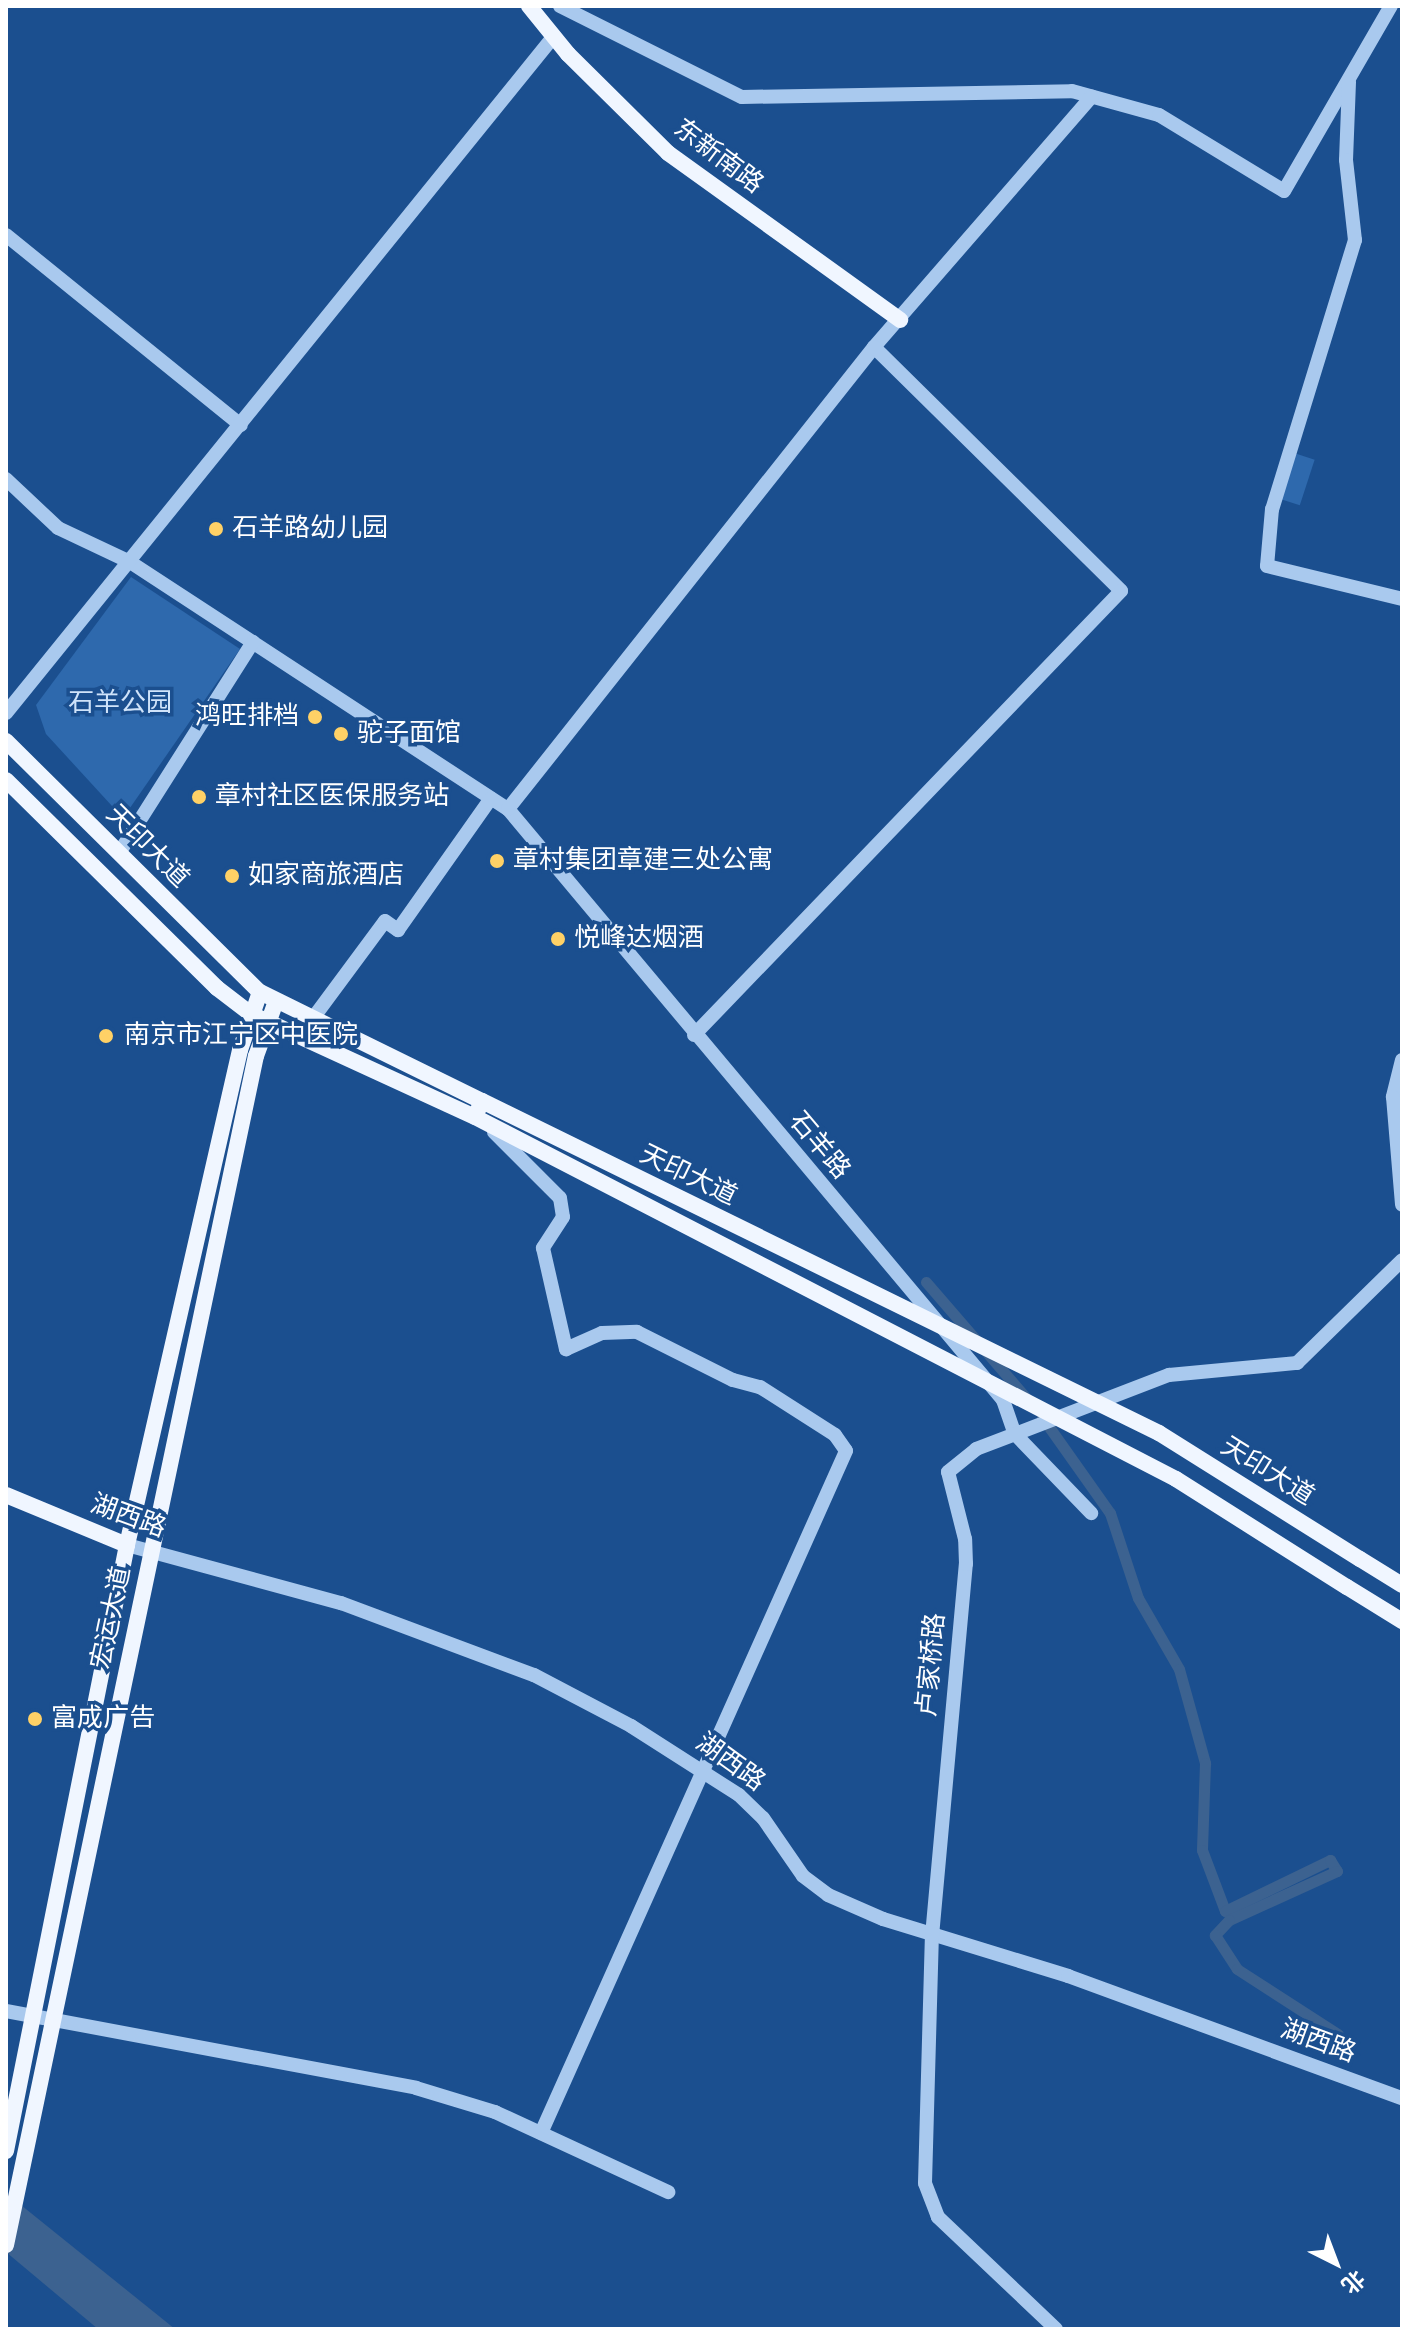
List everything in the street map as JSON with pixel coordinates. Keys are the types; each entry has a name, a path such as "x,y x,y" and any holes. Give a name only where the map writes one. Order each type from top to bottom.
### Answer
{"main road":[{"name":"东新南路","path":"529,6 554,36 668,153 900,320"},
{"name":"天印大道","path":"6,741 275,1004 1176,1479 1402,1621"},
{"name":"天印大道","path":"6,780 217,988 268,1024 478,1109 1159,1433 1402,1585"},
{"name":"宏运大道","path":"6,2151 127,1545 251,1014 260,992"},
{"name":"宏运大道","path":"6,2245 256,1056 275,1004"},
{"name":"湖西路","path":"6,1495 127,1545"}],"street":[{"path":"560,6 742,97 1072,91 1092,96 1159,115 1284,191 1391,6"},
{"path":"6,713 554,36"},
{"path":"1350,77 1346,160 1355,240 1272,509 1267,566 1402,599"},
{"path":"508,809 874,347 1092,96"},
{"path":"6,235 241,425"},
{"path":"694,1035 1121,591 874,347"},
{"name":"石羊路","path":"6,479 58,528 130,562 508,809 694,1035 1003,1400 1015,1434 1091,1513"},
{"path":"119,853 253,642"},
{"path":"311,1021 385,921 398,930 491,798"},
{"path":"1402,1060 1393,1097 1402,1205"},
{"path":"478,1109 560,1198 563,1217 543,1248 566,1349 602,1333 637,1332 733,1380 760,1387 835,1435 846,1451 541,2133"},
{"name":"卢家桥路","path":"1056,2329 938,2217 925,2183 932,1936 966,1564 965,1539 948,1472 976,1449 1169,1375 1297,1363 1402,1260"},
{"name":"湖西路","path":"127,1545 341,1603 534,1675 704,1770 763,1818 803,1876 828,1895 932,1936 1068,1976 1402,2098"},
{"path":"6,2011 52,2023 416,2088 495,2112 668,2192"}],"green space":[{"path":"1288,451 1315,460 1300,505 1273,497"},
{"name":"石羊公园","path":"131,577 240,649 123,818 46,734 36,705"}],"shaded area":[{"path":"6,2193 175,2329 98,2329 6,2252"}],"waterway":[{"path":"926,1282 1026,1398"},
{"path":"1042,1417 1110,1513 1138,1598 1179,1669 1205,1763 1202,1850 1225,1911 1330,1860 1337,1871 1229,1920 1215,1935 1237,1969 1338,2034"}],"place":[{"name":"石羊路幼儿园","path":"216,529"},
{"name":"鸿旺排档","path":"315,717"},
{"name":"驼子面馆","path":"341,734"},
{"name":"章村社区医保服务站","path":"199,797"},
{"name":"章村集团章建三处公寓","path":"497,861"},
{"name":"如家商旅酒店","path":"232,876"},
{"name":"悦峰达烟酒","path":"558,939"},
{"name":"南京市江宁区中医院","path":"106,1036"},
{"name":"富成广告","path":"35,1719"}]}
